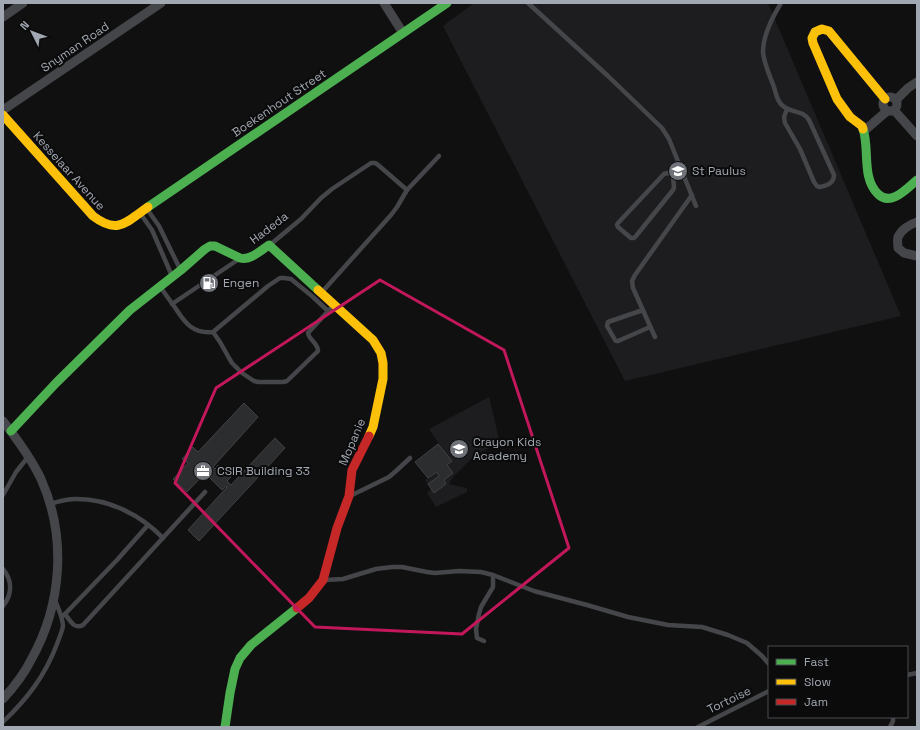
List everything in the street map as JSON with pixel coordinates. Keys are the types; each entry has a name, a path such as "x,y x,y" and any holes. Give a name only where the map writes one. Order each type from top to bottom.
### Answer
{"street":[{"path":"3,17 23,3"},
{"name":"Snyman Road","path":"3,110 161,3"},
{"path":"384,3 403,32"},
{"name":"Boekenhout Street","path":"125,222 403,32 448,3"},
{"path":"917,136 887,107 830,31 821,29 814,32 812,39 814,47 834,95 850,117 863,128 868,173 872,185 879,197 885,199 894,197 917,180"},
{"path":"863,128 887,107 891,97 896,100 908,88 917,82"},
{"name":"Kesselaar Avenue","path":"3,116 93,216 106,225 114,226 125,222"},
{"path":"917,222 904,229 898,237 898,248 904,254 917,256"},
{"name":"Hadeda","path":"240,258 249,258 269,245"},
{"name":"Mopanie","path":"225,727 235,669 240,658 251,645 309,598 323,580 337,528 349,496 352,470 373,428 383,379 383,363 381,353 371,337 269,245"},
{"path":"11,431 101,338 133,308 173,277 202,251 210,246 218,247 240,258"},
{"path":"3,421 29,456 40,479 50,504 56,530 58,550 58,567 54,598 52,609 43,635 32,660 3,699"}],"lane":[{"path":"523,3 529,4 608,76 662,128 669,139 696,206"},
{"path":"781,3 774,15 764,43 768,73 782,106 804,114 809,120 834,175 834,180 830,183 819,187 816,186 800,149 785,123 784,115 787,109"},
{"path":"322,292 398,207 407,190 439,156"},
{"name":"Hadeda","path":"269,245 301,220 321,198 332,189 372,163 375,163 407,190"},
{"path":"674,174 664,174 618,223 618,227 631,238 636,236 673,190 674,174 680,166"},
{"path":"655,337 633,288 632,281 692,195"},
{"path":"143,210 157,223 181,270"},
{"path":"143,210 173,277"},
{"path":"172,304 240,258"},
{"path":"160,286 185,323 197,330 207,333 213,332 268,286 280,278 291,280 328,311"},
{"path":"213,332 229,358 242,373 258,382 283,382 289,379 318,351 317,346 309,337 308,333 334,304"},
{"path":"643,310 608,322 607,326 616,341 650,327"},
{"path":"3,495 16,472 29,456"},
{"path":"349,496 389,477 410,458"},
{"path":"63,616 76,626 83,625 206,492"},
{"path":"50,504 72,499 96,501 133,514 163,538"},
{"path":"63,616 117,560 148,525"},
{"path":"323,580 344,579 376,569 392,566 435,573 476,571 493,575 534,591 628,617 668,625 702,627 721,632 747,643 768,663"},
{"path":"3,569 10,582 10,588 8,599 3,606"},
{"path":"484,641 477,638 476,629 481,607 493,586 493,575"},
{"path":"3,722 28,696 42,675 50,661 62,632 63,616 54,598"},
{"name":"Tortoise","path":"698,727 768,692"}],"highlighted area":[{"path":"380,280 504,350 569,548 462,634 315,627 175,483 216,388"}],"shaded area":[{"name":"St Paulus","path":"474,3 768,3 901,316 625,381 443,26"},
{"name":"Crayon Kids Academy","path":"489,397 500,443 476,454 453,477 449,484 467,488 467,492 436,507 427,493 431,489 425,480 428,478 415,462 439,444 429,429"}],"building":[{"name":"CSIR Building 33","path":"244,403 258,417 213,467 215,469 218,465 231,477 227,481 231,485 275,438 285,448 199,541 188,530 227,487 226,486 222,490 205,473 187,492 173,479 188,463 182,459 193,447 198,452"},
{"path":"438,444 452,461 447,465 453,473 444,480 446,484 434,493 428,484 439,476 437,472 428,478 415,462"}],"traffic: fast":[{"path":"148,207 447,3"},
{"path":"863,129 869,179 878,194 888,198 899,195 917,180"},
{"path":"11,431 56,383 130,310 210,246 215,246 244,259 269,245 318,290"},
{"path":"225,727 235,669 240,658 251,645 297,608"}],"traffic: slow":[{"path":"863,129 862,126 850,117 837,99 813,43 812,38 815,32 822,29 829,31 885,99"},
{"path":"3,115 93,216 102,222 109,225 122,224 148,207"},
{"path":"318,290 373,340 381,353 383,363 383,379 373,427 369,436"}],"traffic: jam":[{"path":"297,608 309,598 323,580 337,528 349,496 352,470 369,436"}],"place":[{"name":"St Paulus","path":"678,171"},
{"name":"Engen","path":"209,283"},
{"name":"Crayon Kids Academy","path":"459,449"},
{"name":"CSIR Building 33","path":"203,471"}]}
